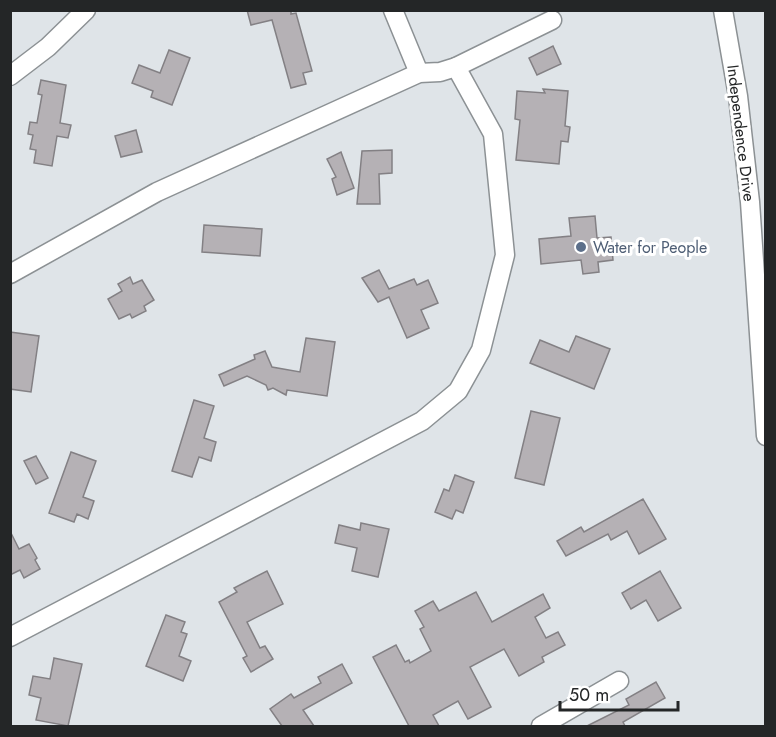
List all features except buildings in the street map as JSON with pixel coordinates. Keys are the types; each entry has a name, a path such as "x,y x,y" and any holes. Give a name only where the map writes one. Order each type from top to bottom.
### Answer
{"street":[{"path":"10,76 48,47 86,10"},
{"path":"393,10 419,73"},
{"name":"Independence Drive","path":"723,10 738,96 750,202 765,436"},
{"path":"10,274 158,192 419,73 440,72 456,67 552,20"},
{"path":"10,637 413,426 458,391 481,350 506,255 493,134 456,67"},
{"path":"540,726 619,681"}],"place":[{"name":"Water for People","path":"581,247"}]}
